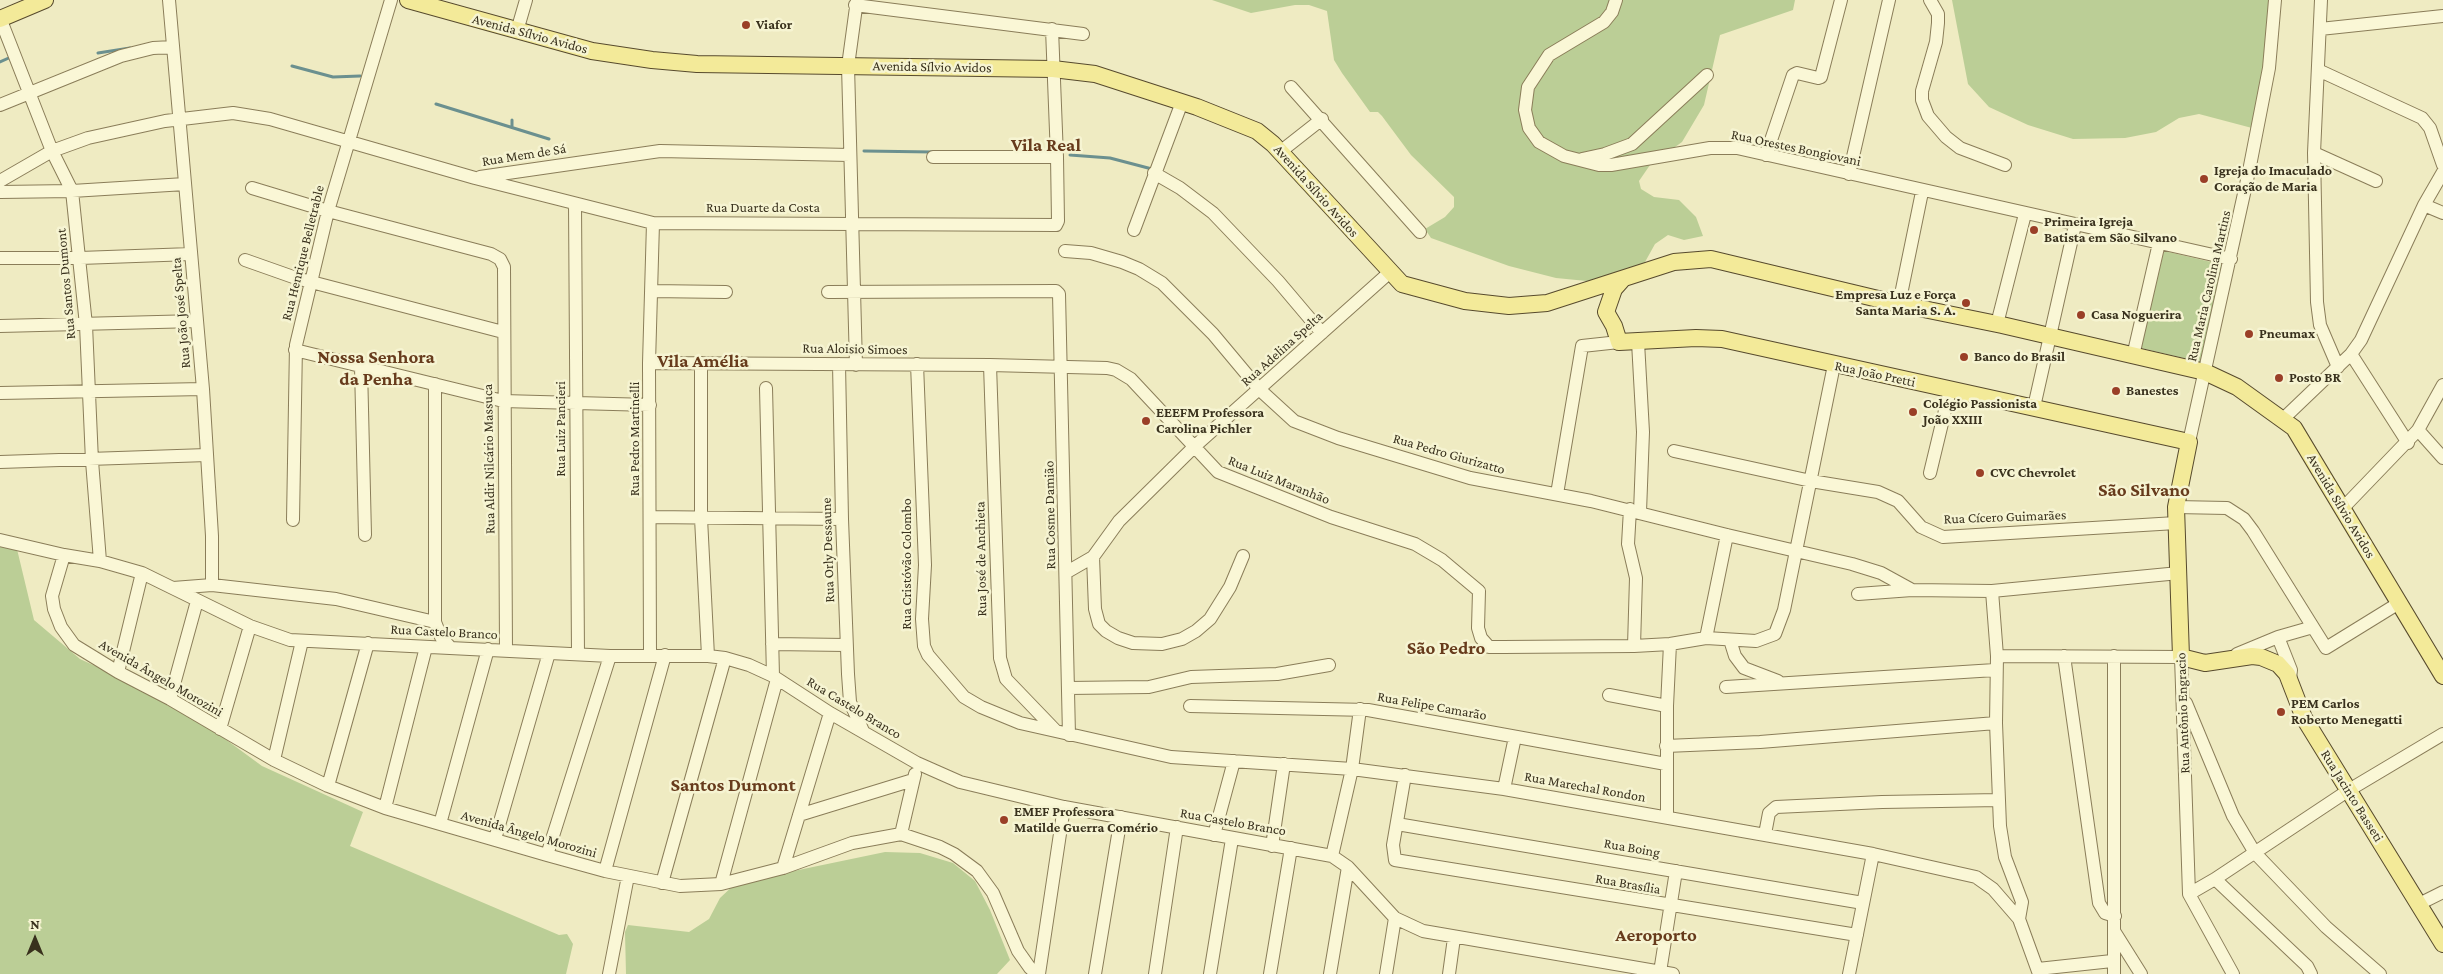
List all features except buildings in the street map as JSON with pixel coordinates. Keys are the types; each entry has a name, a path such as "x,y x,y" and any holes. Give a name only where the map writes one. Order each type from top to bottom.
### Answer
{"main road":[{"path":"0,19 45,0"},
{"name":"Avenida Sílvio Avidos","path":"408,0 592,51 652,60 697,64 1053,69 1095,74 1182,102 1249,127 1265,137 1280,152 1402,284 1465,301 1509,306 1547,303 1674,262 1711,259 1899,304 1997,324 2204,372 2237,388 2294,428 2443,676"},
{"path":"1606,312 1614,289 1622,280"},
{"path":"1581,293 1606,312 1614,326 1619,342"},
{"name":"Rua João Pretti","path":"1619,342 1684,338 1715,339 2189,442"},
{"name":"Rua Antônio Engracio","path":"2181,657 2176,515 2189,442"},
{"name":"Rua Jacinto Basseti","path":"2181,657 2205,663 2228,658 2252,656 2278,664 2287,674 2304,718 2443,944"}],"street":[{"name":"Rua João José Spelta","path":"169,0 203,388 212,513 212,585"},
{"name":"Rua Henrique Belletrable","path":"293,520 295,350 328,211 390,0"},
{"path":"517,31 526,0"},
{"name":"Rua Orestes Bongiovani","path":"1616,0 1612,12 1604,22 1549,55 1532,78 1525,98 1526,118 1529,128 1539,142 1564,156 1611,165 1723,147 1766,154 1922,192 2160,242 2231,259"},
{"path":"1766,154 1791,80 1797,73 1821,77 1841,0"},
{"path":"1849,174 1889,0"},
{"path":"1930,0 1935,6 1938,23 1936,42 1922,92 1924,107 1928,116 1946,137 1960,148 2005,165"},
{"name":"Rua Maria Carolina Martins","path":"2204,372 2231,259 2264,97 2275,0"},
{"path":"2320,0 2314,153 2317,302 2320,325 2338,367"},
{"path":"856,365 848,66 856,2 1083,34"},
{"path":"2320,29 2443,16"},
{"name":"Rua Santos Dumont","path":"0,19 30,91 52,151 72,191 86,325 92,461 100,561"},
{"path":"933,157 1057,157 1052,29"},
{"path":"0,105 30,91 122,56 153,48 173,47"},
{"path":"2318,70 2422,118 2430,128 2443,165"},
{"path":"1577,160 1605,154 1632,144 1706,75"},
{"path":"1291,86 1420,232"},
{"path":"1134,230 1182,102"},
{"name":"Rua Mem de Sá","path":"0,180 52,151 109,133 180,119 233,113 249,114 475,178 660,151 850,155"},
{"path":"1280,152 1322,120"},
{"path":"2314,153 2376,181"},
{"name":"Rua Duarte da Costa","path":"475,178 653,223 1056,225 1058,221 1057,157"},
{"path":"2283,419 2351,354 2369,324 2424,205 2443,172"},
{"path":"1154,174 1180,188 1213,213 1278,281 1322,333"},
{"path":"0,192 72,191 185,184"},
{"path":"252,188 328,211"},
{"path":"1899,304 1922,192"},
{"name":"Rua Luiz Pancieri","path":"575,204 578,654"},
{"path":"2424,205 2443,213"},
{"name":"Rua Aldir Nilcário Massuca","path":"328,211 491,254 500,259 504,267 503,401 506,650"},
{"path":"1997,324 2024,214"},
{"name":"Rua Pedro Martinelli","path":"650,656 649,363 653,223"},
{"path":"2034,407 2075,225"},
{"path":"2133,356 2160,242"},
{"name":"Rua Pedro Giurizatto","path":"1065,251 1091,253 1122,262 1139,269 1162,283 1213,334 1259,389 1294,421 1338,438 1470,478 1635,511 1852,564 1881,573 1912,590"},
{"path":"0,258 80,258 191,254"},
{"path":"245,260 296,278 503,332"},
{"name":"Rua Adelina Spelta","path":"1067,572 1094,557 1119,521 1195,446 1390,272"},
{"path":"651,291 726,292"},
{"name":"Rua Cosme Damião","path":"855,293 1056,291 1060,294 1069,735"},
{"path":"828,292 855,293"},
{"path":"0,326 197,321"},
{"path":"1556,494 1582,346 1619,342"},
{"path":"1638,342 1643,432 1635,511 1628,544 1635,564 1636,578 1634,646 1670,644 1706,638 1756,642 1770,638 1778,629 1784,610 1834,365"},
{"path":"295,350 503,401 650,405"},
{"path":"2351,354 2408,443"},
{"name":"Rua Aloisio Simoes","path":"649,363 917,364 1061,367"},
{"path":"701,363 701,518 708,656"},
{"name":"Rua Orly Dessaune","path":"839,364 846,645 850,702 863,731"},
{"name":"Rua Cristóvão Colombo","path":"917,364 925,565 922,619 924,646 928,655 964,697 998,716 1069,735"},
{"name":"Rua José de Anchieta","path":"990,365 1000,663 1006,679 1014,689 1056,731"},
{"path":"361,367 365,535"},
{"name":"Rua Luiz Maranhão","path":"1061,367 1107,368 1124,373 1195,446 1209,464 1225,476 1331,517 1415,544 1442,560 1479,591 1478,628 1481,638 1489,647 1634,646"},
{"path":"2189,442 2204,372"},
{"path":"435,384 435,622 441,637 450,647"},
{"path":"2342,508 2408,443 2418,430 2443,385"},
{"path":"0,394 203,388"},
{"path":"722,884 775,677 772,644 766,388"},
{"path":"1930,473 1950,390"},
{"path":"2418,430 2443,458"},
{"name":"Rua Cícero Guimarães","path":"1674,451 1811,481 1878,492 1898,501 1921,527 1943,537 2176,515 2227,508 2244,519 2253,531 2326,648 2399,604"},
{"path":"0,462 92,461 207,455"},
{"path":"650,517 842,519"},
{"path":"1706,638 1727,535"},
{"name":"Rua Castelo Branco","path":"0,540 64,555 100,561 142,573 250,626 274,635 302,641 610,656 708,656 725,658 750,665 775,677 830,713 917,763 960,782 1064,808 1332,856 1348,867 1395,918 1423,931 1454,938 1673,974"},
{"name":"Avenida Ângelo Morozini","path":"64,555 52,596 56,618 74,645 274,760 328,786 385,808 548,856 605,871 688,887 722,884 784,868 852,843 901,834 940,847 954,854 977,871 994,893 1018,951 1030,968 1038,974"},
{"path":"1094,557 1095,609 1099,624 1118,638 1133,643 1162,644 1189,635 1210,619 1230,587 1243,556"},
{"path":"118,672 142,573"},
{"name":"Rua Pedro Giurizatto","path":"1858,594 1912,590 1992,591 2179,573"},
{"path":"173,588 212,585 336,599 435,622"},
{"path":"1992,591 1997,656 1995,670 2000,826 2005,857 2022,902 2019,919"},
{"path":"170,699 197,601"},
{"path":"220,728 250,626"},
{"path":"2228,658 2278,637 2313,626"},
{"path":"2278,637 2291,670 2290,685"},
{"path":"1730,640 1735,656 1744,668 1784,683"},
{"path":"274,760 302,641"},
{"path":"328,786 368,643"},
{"path":"772,644 846,645"},
{"path":"1667,816 1666,746 1670,644"},
{"path":"385,808 426,647"},
{"path":"440,824 488,649"},
{"path":"495,839 549,653"},
{"path":"548,856 610,656"},
{"path":"605,871 665,656"},
{"path":"1997,656 2181,657"},
{"path":"2064,656 2099,903 2105,913 2115,916"},
{"path":"2114,656 2115,916 2112,961 2114,974"},
{"name":"Rua Antônio Engracio","path":"2181,657 2189,894 2233,974"},
{"path":"662,883 725,658"},
{"path":"1068,688 1149,687 1191,677 1277,674 1329,665"},
{"path":"1726,687 1995,670"},
{"path":"1609,695 1667,706"},
{"path":"2183,697 2233,816 2254,853 2326,927 2380,974"},
{"name":"Rua Felipe Camarão","path":"1190,706 1360,709 1449,723 1515,737 1666,764"},
{"path":"1332,856 1352,769 1360,709"},
{"path":"784,868 830,713"},
{"path":"1666,746 1760,742 1996,723"},
{"path":"2189,894 2215,880 2349,790 2443,734"},
{"name":"Rua Marechal Rondon","path":"1069,735 1171,757 1352,769 1504,789 1667,816 1873,854 1976,877 1993,889 2019,919 2038,971"},
{"path":"1504,789 1515,737"},
{"path":"1214,835 1234,761"},
{"path":"901,834 917,763"},
{"path":"1272,846 1284,764"},
{"path":"1396,824 1405,775"},
{"path":"799,815 914,780"},
{"path":"1765,834 1769,812 1776,807 1882,802 1999,800"},
{"path":"1038,974 1064,808"},
{"path":"1095,974 1121,817"},
{"name":"Rua Brasília","path":"1396,824 1393,845 1395,860 1857,935"},
{"name":"Rua Boing","path":"1396,824 1863,903"},
{"path":"1155,974 1177,827"},
{"path":"1210,974 1232,839"},
{"path":"1270,974 1291,848"},
{"path":"1849,974 1873,854"},
{"path":"1330,974 1348,867"},
{"path":"1660,972 1676,871"},
{"path":"609,974 628,876"},
{"path":"2215,880 2307,966 2311,974"},
{"path":"2419,904 2443,892"},
{"path":"1386,974 1395,918"},
{"path":"2114,931 2141,974"},
{"path":"1449,974 1454,938"},
{"path":"2038,971 2112,961"}],"green space":[{"path":"1212,0 1795,0 1793,10 1720,35 1704,105 1682,142 1650,165 1639,181 1641,189 1654,197 1679,200 1696,217 1703,236 1684,240 1668,235 1655,244 1645,262 1619,279 1597,282 1556,278 1509,266 1431,238 1425,229 1445,217 1454,207 1454,197 1411,155 1382,116 1378,112 1370,112 1342,73 1334,60 1327,11 1309,5 1295,5 1251,13"},
{"path":"1952,0 2270,0 2262,77 2252,128 2199,114 2179,118 2156,132 2125,138 2073,139 2028,125 1989,107 1968,84"},
{"path":"2164,251 2224,265 2201,362 2141,348"},
{"path":"0,541 16,545 34,620 80,659 176,703 262,766 363,812 350,846 559,935 567,934 573,944 566,974 0,974"},
{"path":"885,852 920,853 953,863 975,881 990,910 1010,960 997,974 626,974 625,932 628,925 689,932 709,919 720,898 736,883"}],"waterway":[{"path":"98,53 130,48"},
{"path":"0,62 11,57"},
{"path":"292,66 333,77 360,76"},
{"path":"436,104 549,139"},
{"path":"512,120 512,127"},
{"path":"864,151 933,152"},
{"path":"1070,155 1110,158 1152,169"}],"place":[{"name":"Viafor","path":"746,25"},
{"name":"Igreja do Imaculado Coração de Maria","path":"2204,179"},
{"name":"Primeira Igreja Batista em São Silvano","path":"2034,230"},
{"name":"Empresa Luz e Força Santa Maria S. A.","path":"1966,303"},
{"name":"Casa Noguerira","path":"2081,315"},
{"name":"Pneumax","path":"2249,334"},
{"name":"Banco do Brasil","path":"1964,357"},
{"name":"Posto BR","path":"2279,378"},
{"name":"Banestes","path":"2116,391"},
{"name":"Colégio Passionista João XXIII","path":"1913,412"},
{"name":"EEEFM Professora Carolina Pichler","path":"1146,421"},
{"name":"CVC Chevrolet","path":"1980,473"},
{"name":"PEM Carlos Roberto Menegatti","path":"2281,712"},
{"name":"EMEF Professora Matilde Guerra Comério","path":"1004,820"}],"district":[{"name":"Vila Real","path":"1046,145"},
{"name":"Vila Amélia","path":"703,361"},
{"name":"Nossa Senhora da Penha","path":"376,368"},
{"name":"São Silvano","path":"2144,490"},
{"name":"São Pedro","path":"1446,648"},
{"name":"Santos Dumont","path":"733,785"},
{"name":"Aeroporto","path":"1656,935"}]}
